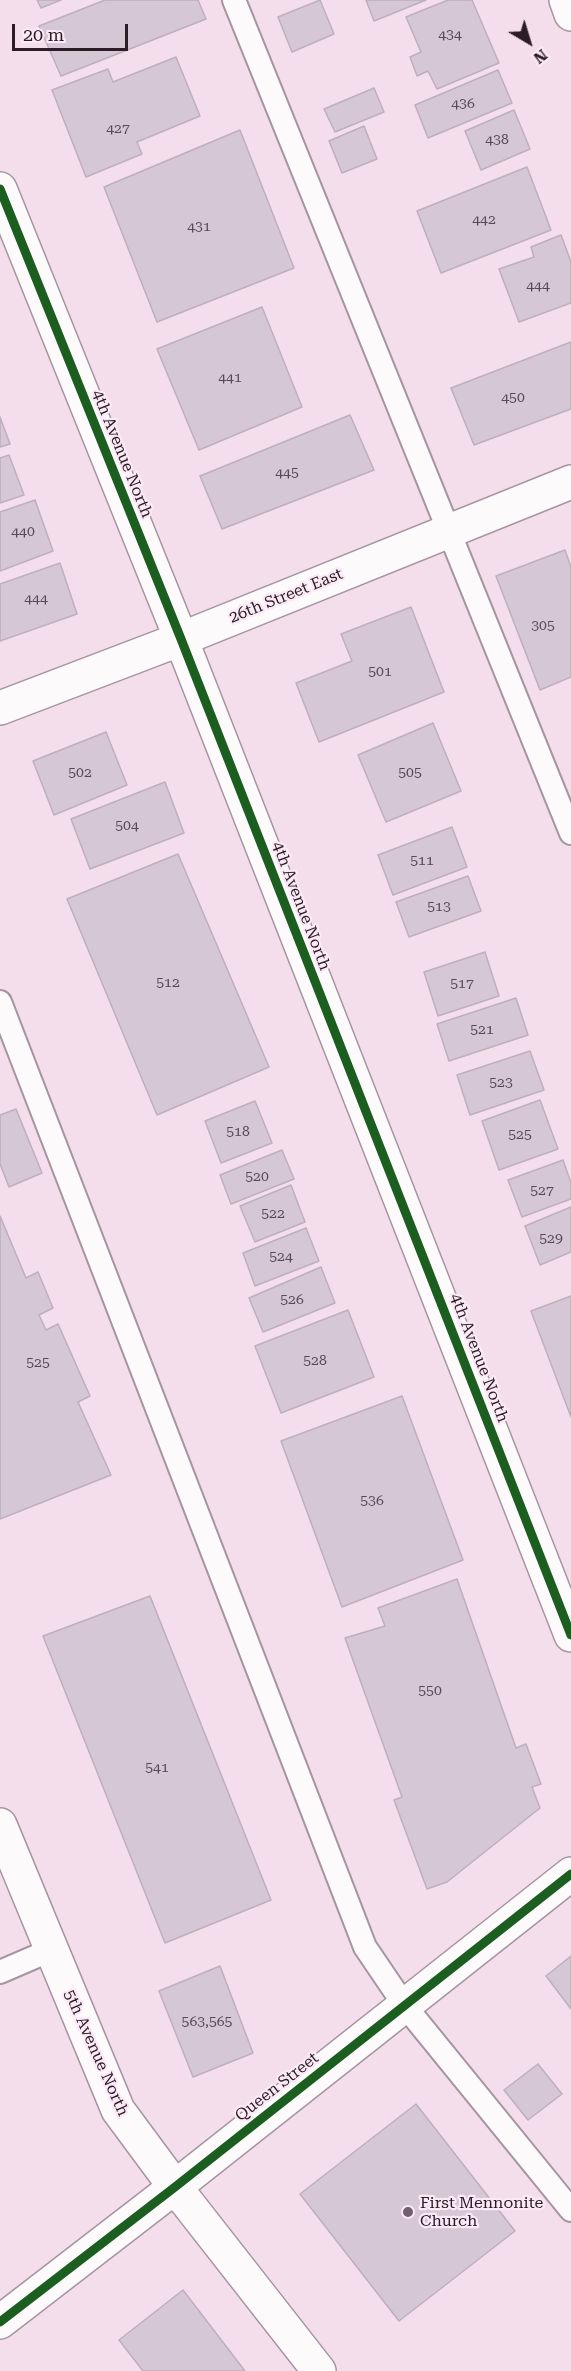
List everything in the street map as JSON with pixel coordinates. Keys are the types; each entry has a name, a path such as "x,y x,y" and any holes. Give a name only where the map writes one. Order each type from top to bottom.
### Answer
{"street":[{"path":"566,0 571,14"},
{"name":"4th Avenue North","path":"0,189 181,639 571,1635"},
{"name":"26th Street East","path":"0,708 181,639 571,482"},
{"name":"5th Avenue North","path":"0,1825 117,2110 319,2371"},
{"name":"Queen Street","path":"0,2322 175,2187 571,1874"}],"lane":[{"path":"234,0 571,834"},
{"path":"0,1002 365,1947 405,2006 571,2210"},
{"path":"0,1972 51,1950"}],"building":[{"path":"37,0 61,0 41,8"},
{"path":"105,0 198,0 206,19 61,76 39,26"},
{"path":"320,0 334,34 292,52 278,17"},
{"path":"366,0 426,0 374,21"},
{"path":"448,0 472,0 499,63 437,89 428,71 417,76 410,57 421,52 406,17"},
{"path":"176,57 200,116 137,142 142,154 86,177 52,90 108,69 113,82"},
{"path":"498,70 512,103 428,138 415,105"},
{"path":"374,88 384,112 335,132 324,109"},
{"path":"514,110 530,149 481,170 465,131"},
{"path":"364,126 377,159 342,173 329,141"},
{"path":"240,130 294,268 157,322 104,187"},
{"path":"527,167 551,230 441,273 417,211"},
{"path":"561,235 571,262 571,303 519,322 499,269 534,257 531,247"},
{"path":"262,307 302,407 199,450 157,349"},
{"path":"571,342 571,409 474,445 451,388"},
{"path":"350,415 374,470 222,529 200,476"},
{"path":"0,417 10,444 0,447"},
{"path":"9,455 24,495 0,503 0,458"},
{"path":"35,500 53,551 0,571 0,512"},
{"path":"565,550 571,567 571,677 540,690 496,576"},
{"path":"60,563 77,614 0,641 0,584"},
{"path":"411,607 444,692 319,742 296,683 352,661 341,634"},
{"path":"433,723 461,791 386,822 358,755"},
{"path":"106,732 127,785 54,815 33,761"},
{"path":"165,782 184,833 90,869 71,819"},
{"path":"452,827 467,867 393,895 378,855"},
{"path":"178,854 269,1067 157,1115 67,899"},
{"path":"468,876 481,911 409,937 396,902"},
{"path":"485,952 499,996 438,1016 424,972"},
{"path":"516,998 528,1035 449,1061 437,1024"},
{"path":"530,1051 544,1090 470,1115 457,1075"},
{"path":"540,1100 558,1149 499,1170 482,1121"},
{"path":"255,1101 272,1143 221,1163 205,1121"},
{"path":"16,1109 42,1173 9,1187 0,1164 0,1115"},
{"path":"282,1150 294,1179 231,1204 220,1175"},
{"path":"563,1160 571,1183 571,1199 522,1217 508,1180"},
{"path":"291,1185 305,1222 255,1242 240,1206"},
{"path":"571,1207 571,1252 540,1265 525,1226"},
{"path":"0,1216 26,1278 38,1272 53,1308 39,1315 46,1330 58,1324 90,1396 78,1402 111,1475 0,1519"},
{"path":"306,1228 319,1261 255,1286 243,1253"},
{"path":"321,1267 335,1303 263,1332 249,1298"},
{"path":"571,1296 571,1417 531,1311"},
{"path":"348,1310 374,1377 281,1413 255,1346"},
{"path":"402,1396 463,1560 342,1607 281,1441"},
{"path":"457,1579 516,1748 526,1744 541,1784 532,1787 540,1808 447,1882 427,1889 394,1800 402,1797 345,1638 385,1626 378,1608"},
{"path":"150,1596 271,1900 165,1943 43,1636"},
{"path":"571,1956 571,2009 546,1976"},
{"path":"220,1966 253,2053 193,2077 159,1991"},
{"path":"538,2064 562,2094 528,2120 504,2090"},
{"name":"First Mennonite Church","path":"416,2104 515,2231 399,2321 300,2194"},
{"path":"183,2290 245,2371 143,2371 119,2340"}],"cycle path":[{"path":"0,189 181,639 571,1635"},
{"path":"0,2322 175,2187 571,1874"}],"place":[{"name":"First Mennonite Church","path":"408,2212"}]}
